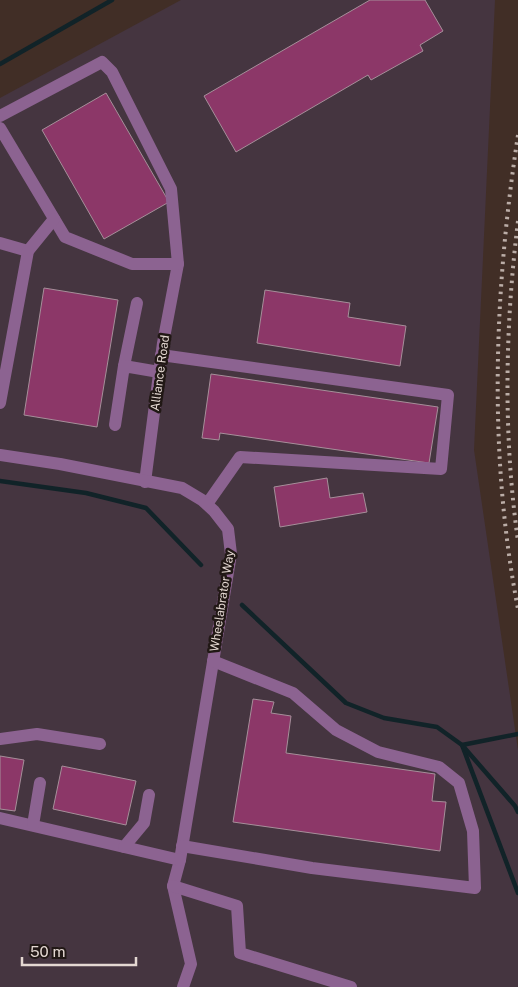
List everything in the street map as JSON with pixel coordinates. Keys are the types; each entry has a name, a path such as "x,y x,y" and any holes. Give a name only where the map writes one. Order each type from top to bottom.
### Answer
{"street":[{"name":"Alliance Road","path":"0,116 102,62 112,72 171,190 178,264 161,355 145,482"},
{"path":"0,128 64,237 132,264 178,264"},
{"path":"0,403 2,383 28,251 54,219"},
{"path":"0,244 28,251"},
{"path":"115,425 124,366 137,303"},
{"path":"161,355 448,395 441,469 240,457 206,504"},
{"path":"124,366 159,372"},
{"name":"Wheelabrator Way","path":"0,455 60,464 182,488 202,500 214,511 228,529 231,554 180,860 173,886"},
{"path":"182,846 312,868 475,888 473,831 459,783 439,767 378,752 336,730 293,693 213,661"},
{"path":"0,739 37,734 100,744"},
{"path":"33,825 40,783"},
{"path":"124,847 144,823 149,795"},
{"path":"0,818 180,860"},
{"path":"173,886 192,964 182,987"},
{"path":"173,886 237,906 240,953 351,987"}],"shaded area":[{"path":"181,0 495,0 474,450 518,750 518,987 0,987 0,98"}],"building":[{"path":"370,0 425,0 443,31 420,45 423,51 371,80 368,75 236,152 204,96"},
{"path":"106,93 169,202 104,239 42,130"},
{"path":"44,288 118,300 97,427 24,415"},
{"path":"265,290 350,303 348,317 406,326 400,366 257,343"},
{"path":"211,374 438,407 429,463 220,433 219,440 202,438"},
{"path":"327,478 330,498 363,493 367,512 280,527 274,487"},
{"path":"253,699 274,702 271,713 291,716 286,753 435,774 432,801 446,802 440,851 233,822"},
{"path":"0,756 24,760 15,811 0,809"},
{"path":"62,766 136,781 126,825 53,809"}],"waterway":[{"path":"0,64 112,0"},
{"path":"0,481 86,493 146,508 201,565"},
{"path":"242,605 346,703 384,718 437,727 462,745 518,893"},
{"path":"518,734 462,745 515,806 518,812"}],"railway":[{"path":"518,135 504,253 498,372 498,432 502,491 508,550 518,609"},
{"path":"518,221 508,341 508,421 513,501 518,541"}]}
